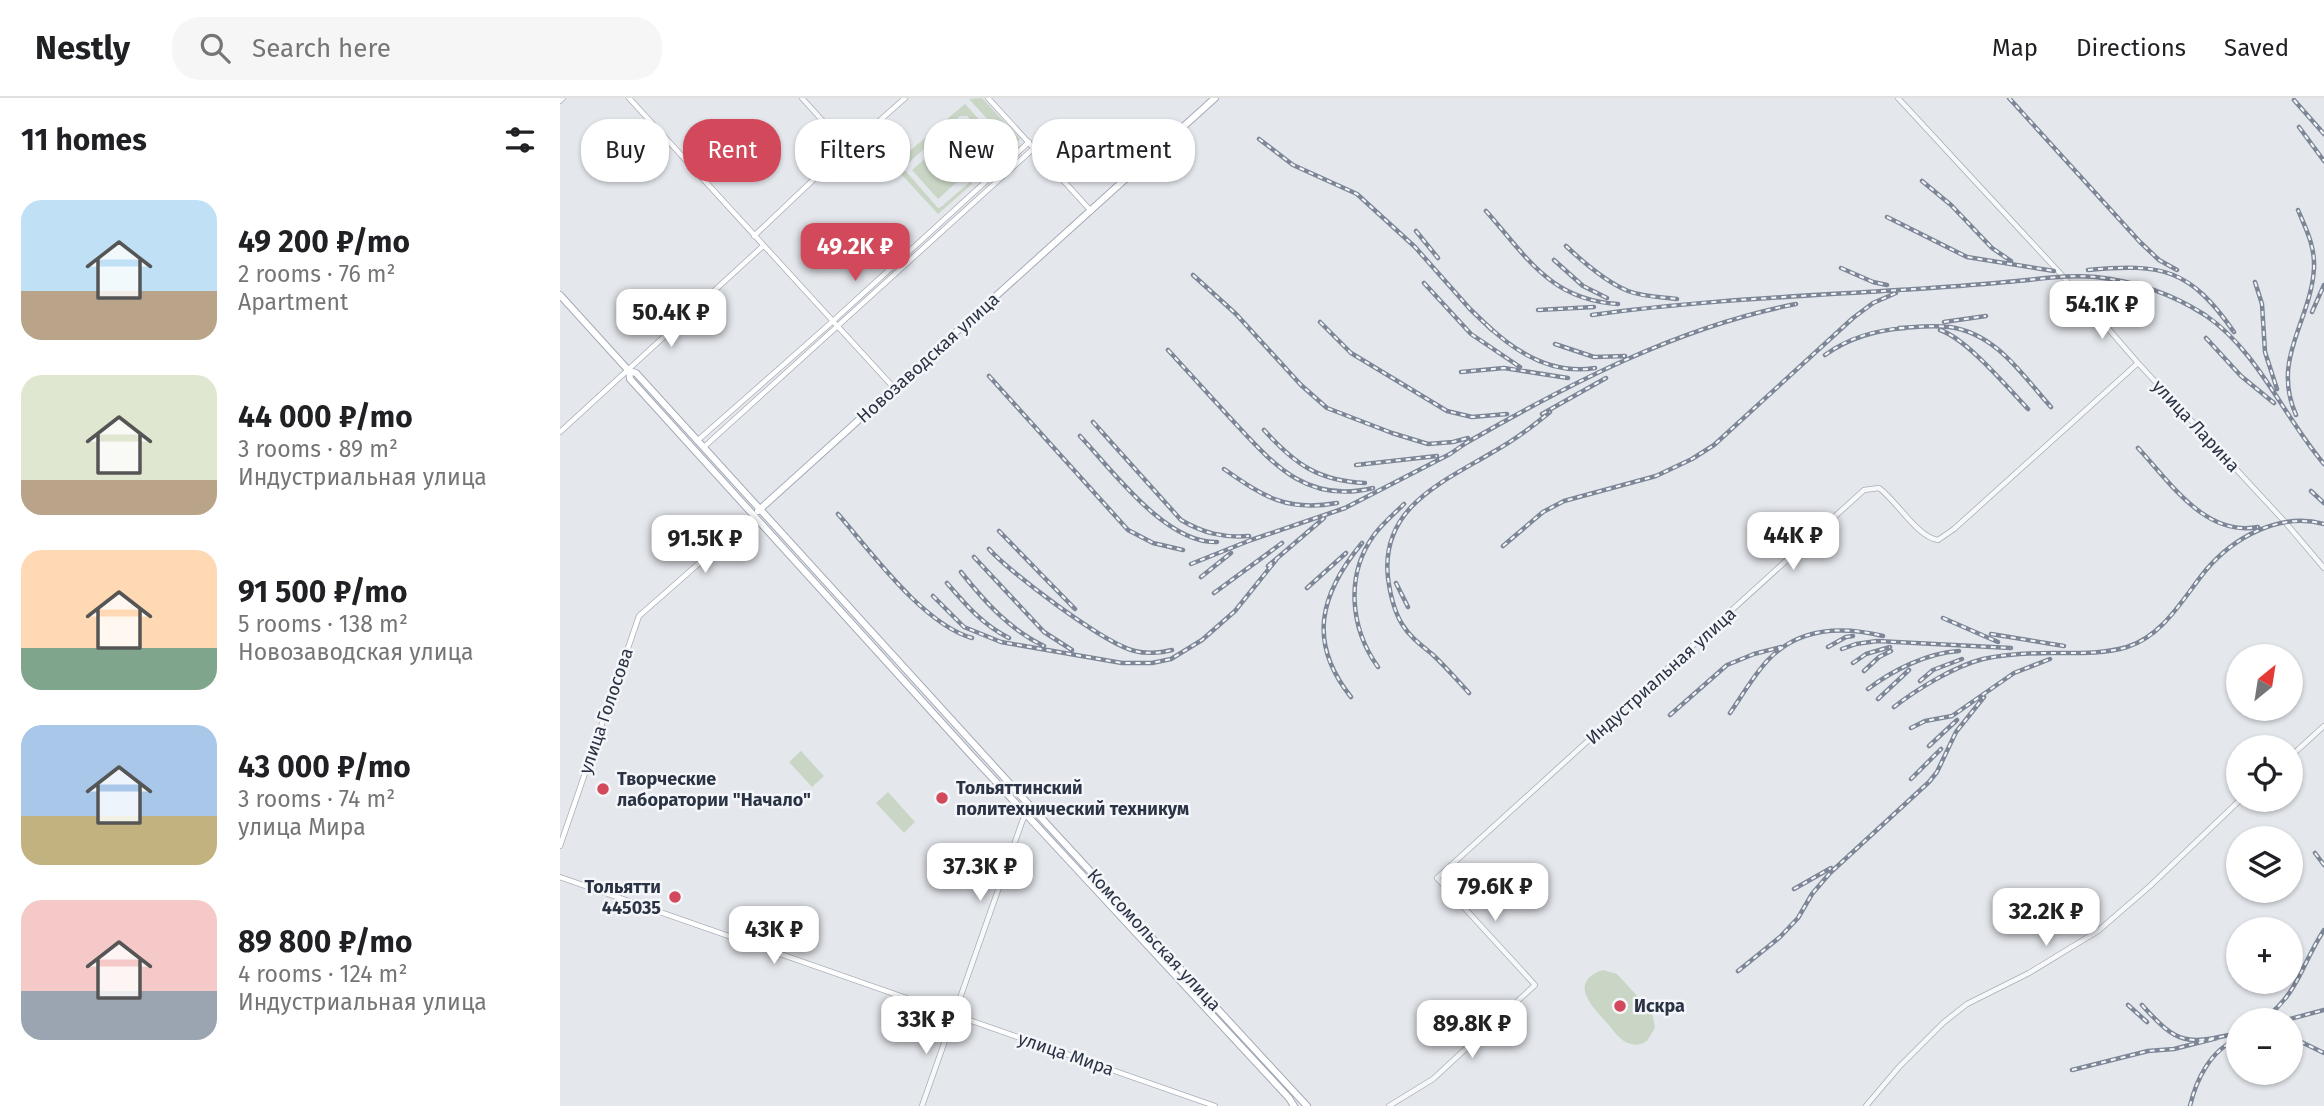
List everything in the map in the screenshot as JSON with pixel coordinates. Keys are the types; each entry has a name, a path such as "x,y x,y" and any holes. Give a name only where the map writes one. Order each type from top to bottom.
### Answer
{"main road":[{"path":"629,98 895,389"},
{"path":"882,119 905,98"},
{"path":"988,98 1032,146"},
{"name":"Новозаводская улица","path":"639,616 895,389 1215,98"},
{"path":"697,441 833,321 1028,142"},
{"path":"704,447 1032,150"},
{"path":"754,236 812,182"},
{"path":"1065,182 1091,211"},
{"path":"560,432 763,246"},
{"name":"Комсомольская улица","path":"560,295 629,371 636,373 889,650 1092,885 1294,1106"},
{"name":"Комсомольская улица","path":"629,371 630,379 882,657 1099,880 1307,1106"},
{"path":"718,476 724,470"},
{"path":"833,603 840,596"},
{"name":"улица Голосова","path":"560,846 639,616"},
{"path":"882,657 889,650"},
{"name":"улица Мира","path":"560,877 1215,1106"},
{"path":"1092,885 1099,880"},
{"path":"1197,999 1204,994"}],"street":[{"path":"802,98 821,119"},
{"name":"улица Ларина","path":"1898,98 2059,272 2324,568"},
{"name":"Индустриальная улица","path":"1389,1106 1433,1079 1535,985 1437,877 1864,490 1879,488 1926,536 1938,540 1954,529 2138,363"},
{"path":"2303,744 2324,726"},
{"path":"922,1106 1029,811"},
{"path":"1866,1106 1899,1067 1943,1023 1967,1004 2029,974 2098,931 2228,812"}],"green space":[{"path":"982,98 1001,119 987,119 969,99"},
{"path":"965,104 979,119 960,116 957,119 947,119"},
{"path":"924,139 924,149 910,162 910,151"},
{"path":"924,159 924,182 957,182 938,199 912,170"},
{"path":"910,176 938,208 971,182 938,214 908,182"},
{"path":"801,751 824,776 812,787 789,762"},
{"path":"888,792 915,822 904,833 876,803"},
{"name":"Искра","path":"1603,970 1617,974 1652,1012 1655,1028 1647,1041 1635,1045 1623,1041 1589,1001 1585,987 1587,981 1592,975"}],"railway":[{"path":"2009,98 2140,242 2159,260 2177,270"},
{"path":"2294,100 2324,134"},
{"path":"2299,127 2324,161"},
{"path":"1259,139 1293,165 1357,194 1415,247 1492,330"},
{"path":"1922,181 1951,205 1992,248 2011,261"},
{"path":"2296,415 2289,395 2290,358 2314,268 2311,245 2298,210"},
{"path":"1486,211 1528,260 1557,285 1594,301 1618,304"},
{"path":"1887,217 1967,257 2054,271"},
{"path":"1416,231 1438,258"},
{"path":"1566,246 1595,271 1628,291 1677,299"},
{"path":"1554,260 1583,286 1607,298"},
{"path":"1841,268 1887,285"},
{"path":"2088,270 2136,268 2173,275 2203,295 2234,332"},
{"path":"1193,275 1236,314 1301,385 1327,408 1428,444 1468,438"},
{"path":"1592,315 1713,302 2062,277 2085,276 2125,282 2180,301 2224,330 2255,365 2324,464"},
{"path":"2255,282 2262,304 2265,352 2277,389"},
{"path":"1424,283 1471,334 1520,367"},
{"path":"2312,312 2324,285"},
{"path":"1503,546 1543,512 1564,501 1656,476 1714,445 1853,318 1873,303 1896,293"},
{"path":"1191,564 1345,508 1450,454 1544,400 1625,360 1709,327 1796,304"},
{"path":"1538,310 1594,307"},
{"path":"1944,322 1986,316"},
{"path":"1320,322 1351,353 1447,411 1472,417 1507,414"},
{"path":"1486,324 1522,353 1536,360 1564,368 1595,368"},
{"path":"1899,328 1949,327 1981,338 2007,357 2051,407"},
{"path":"1825,355 1844,343 1864,336 1906,328"},
{"path":"1940,330 1974,353 2028,409"},
{"path":"2206,338 2241,376 2274,403"},
{"path":"1555,344 1594,357 1625,356"},
{"path":"1168,350 1263,452 1294,477 1329,490 1350,492 1373,488"},
{"path":"1461,372 1504,368 1568,378"},
{"path":"989,376 1128,530 1153,543 1183,550"},
{"path":"1542,414 1606,378"},
{"path":"1469,693 1412,636 1399,619 1388,578 1388,553 1394,533 1405,515 1419,500 1454,474 1508,443 1550,412"},
{"path":"1093,422 1181,520 1213,534 1249,536"},
{"path":"1264,430 1286,452 1308,468 1334,479 1365,483"},
{"path":"1080,436 1124,485 1160,519 1198,539 1217,542"},
{"path":"2138,448 2176,491 2205,515 2221,524 2239,528 2258,527"},
{"path":"1356,465 1437,456"},
{"path":"1224,469 1264,494 1290,504 1337,503"},
{"path":"2311,491 2324,503"},
{"path":"1378,667 1361,636 1355,584 1358,567 1374,535 1404,504"},
{"path":"838,514 882,567 917,603 935,618 972,638"},
{"path":"1268,566 1324,518"},
{"path":"1894,707 1937,679 1983,659 2027,654 2099,652 2127,647 2152,634 2162,625 2217,558 2244,538 2259,530 2291,521 2324,524"},
{"path":"999,531 1075,609"},
{"path":"1214,593 1282,543"},
{"path":"1351,697 1337,677 1328,657 1324,618 1336,581 1362,543"},
{"path":"989,549 1036,590 1121,646 1139,652 1172,650"},
{"path":"1201,577 1231,553"},
{"path":"1307,588 1346,553"},
{"path":"974,557 1044,632 1072,650"},
{"path":"933,596 964,627 1001,642 1122,663 1152,663 1171,659 1202,640 1235,611 1276,560"},
{"path":"961,572 998,614 1020,632 1044,646"},
{"path":"947,583 983,621 1009,638"},
{"path":"1396,583 1408,607"},
{"path":"1943,618 1998,642"},
{"path":"1730,713 1768,660 1793,641 1807,635 1837,630 1883,636"},
{"path":"1991,634 2064,646"},
{"path":"1828,647 1853,636"},
{"path":"1842,649 1877,641 2011,648"},
{"path":"1670,715 1727,665 1781,647"},
{"path":"1853,663 1866,654 1890,647"},
{"path":"1864,671 1879,657 1891,651"},
{"path":"1868,689 1911,664 1935,655 1959,651"},
{"path":"1920,681 1933,670 1962,659"},
{"path":"1911,728 1925,721 1952,716 2014,673 2050,659"},
{"path":"1878,699 1909,670"},
{"path":"1738,971 1780,937 1798,918 1812,894 1830,873 1929,782 1937,772 1956,732 1984,697"},
{"path":"1929,746 1957,720"},
{"path":"1911,779 1941,749"},
{"path":"2315,853 2324,865"},
{"path":"1794,889 1831,868"},
{"path":"2277,1008 2292,989 2324,930"},
{"path":"2128,1005 2147,1022"},
{"path":"2142,1005 2174,1035 2194,1040 2226,1035"},
{"path":"2303,1016 2324,1010"},
{"path":"2072,1070 2148,1051 2174,1049 2217,1038"},
{"path":"2303,1043 2324,1053"},
{"path":"2190,1106 2206,1066 2226,1046"}],"place":[{"name":"Творческие лаборатории \"Начало\"","path":"603,789"},
{"name":"Тольяттинский политехнический техникум","path":"942,798"},
{"name":"Тольятти 445035","path":"675,897"},
{"name":"Искра","path":"1620,1006"}]}
